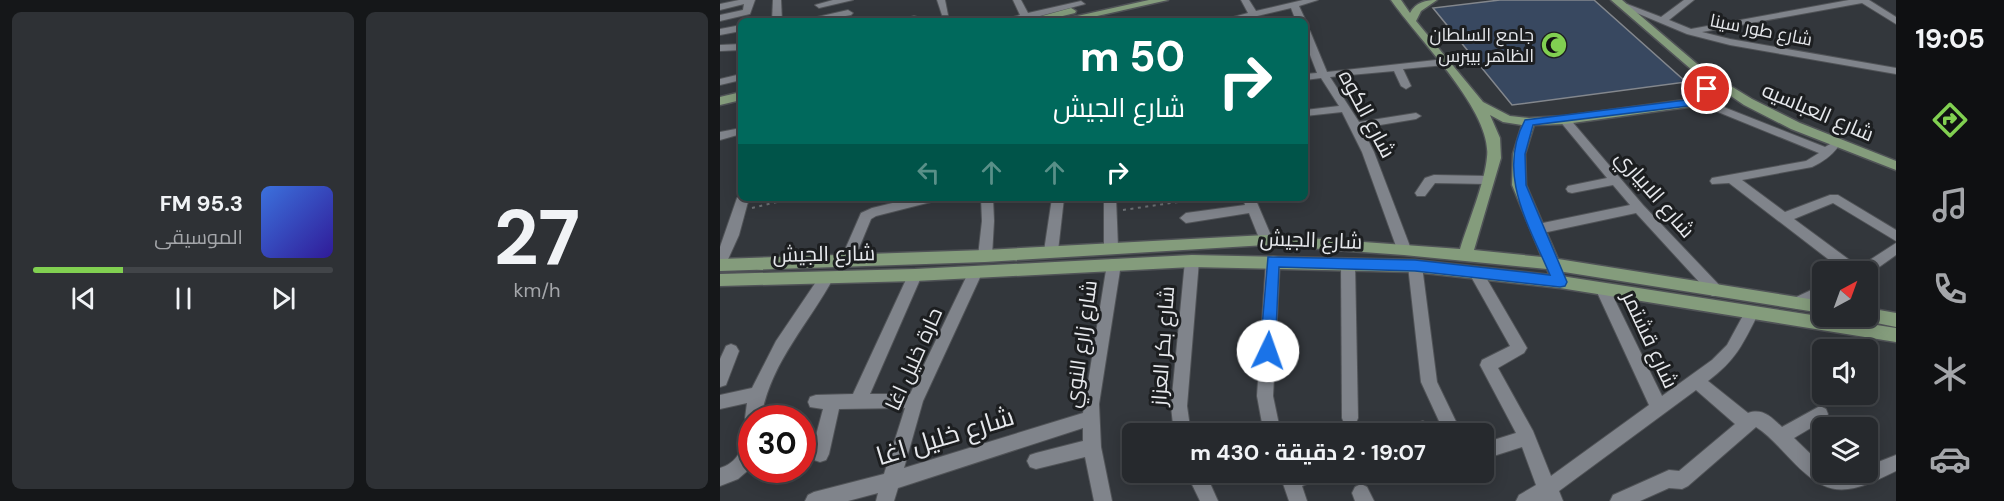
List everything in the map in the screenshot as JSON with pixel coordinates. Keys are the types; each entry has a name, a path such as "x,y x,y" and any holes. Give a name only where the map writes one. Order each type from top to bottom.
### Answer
{"main road":[{"path":"1031,18 1081,4 1123,0"},
{"path":"1075,18 1163,0"},
{"path":"1396,0 1479,105 1491,128 1495,148 1465,256"},
{"path":"1412,21 1417,9 1432,0"},
{"name":"شارع العباسيه","path":"1620,3 1698,68 1751,105 1831,147 1896,165"},
{"path":"1479,105 1496,115 1529,122 1565,120 1688,103 1701,98 1707,89 1707,82 1698,68"},
{"path":"720,91 738,88"},
{"path":"720,101 738,97"},
{"path":"1529,122 1519,154 1518,174 1525,202 1560,282"},
{"name":"شارع الجيش","path":"720,263 984,256 1266,240 1404,249 1552,264 1812,305"},
{"name":"شارع الجيش","path":"720,279 915,274 1192,261 1273,261 1415,266 1560,282 1751,314 1896,335"},
{"path":"1878,317 1896,320"}],"street":[{"path":"720,8 750,0 747,12 720,18"},
{"path":"777,0 777,18"},
{"path":"819,5 849,0 848,17"},
{"path":"941,0 945,13"},
{"path":"1017,0 1026,18"},
{"path":"1245,0 1253,14"},
{"path":"1236,18 1314,0"},
{"path":"1662,21 1690,0"},
{"path":"1690,32 1863,0 1896,21"},
{"name":"شارع طور سينا","path":"1620,3 1690,32 1730,42 1895,72"},
{"path":"1294,5 1300,18"},
{"path":"720,32 738,29"},
{"name":"شارع الكوه","path":"1308,38 1323,74 1356,126 1404,249"},
{"path":"720,48 738,47"},
{"path":"1308,76 1445,62"},
{"path":"1397,67 1406,86"},
{"path":"1343,72 1352,90"},
{"path":"720,82 738,78"},
{"path":"1701,98 1722,110 1831,147"},
{"path":"1308,113 1346,108"},
{"path":"1356,126 1416,116"},
{"name":"شارع الابياري","path":"1565,120 1639,208 1717,292"},
{"path":"720,136 738,132"},
{"path":"1716,181 1808,164 1831,147"},
{"path":"1731,178 1841,261"},
{"path":"1421,193 1429,181 1434,179 1487,180"},
{"path":"1572,189 1616,180"},
{"path":"1784,218 1834,198 1896,236"},
{"path":"720,263 732,235 742,201"},
{"path":"847,261 864,218 869,213 919,201"},
{"path":"984,256 988,221 987,201"},
{"path":"1051,251 1058,201"},
{"path":"1110,201 1111,247"},
{"path":"1186,218 1251,203 1266,240"},
{"path":"1538,229 1639,208"},
{"path":"1878,261 1896,248"},
{"name":"شارع بكر العزاز","path":"1181,423 1179,406 1192,261"},
{"path":"1271,423 1265,396 1273,261"},
{"name":"شارع زارع النوي","path":"1103,501 1092,447 1091,418 1114,264"},
{"path":"1348,264 1350,418"},
{"path":"1415,266 1429,382 1449,423"},
{"name":"حارة خليل اغا","path":"885,501 915,401 976,271"},
{"path":"1476,273 1518,345 1518,350 1488,365 1527,438 1551,495"},
{"path":"858,402 915,274"},
{"path":"755,405 757,394 783,345 827,277"},
{"name":"شارع قشتمر","path":"1603,290 1659,408"},
{"path":"1797,303 1812,296"},
{"path":"1525,501 1551,495 1659,408 1697,381 1732,350 1751,314"},
{"path":"720,380 731,351"},
{"path":"1697,381 1747,423"},
{"path":"720,402 757,394"},
{"path":"820,454 825,402 915,401"},
{"path":"1780,437 1820,414"},
{"name":"شارع خليل اغا","path":"814,501 891,481 1091,418"},
{"path":"1619,501 1669,479 1682,480 1753,419 1761,419 1821,475 1837,483 1896,463"},
{"path":"1494,448 1527,438"},
{"path":"1036,461 1092,447"},
{"path":"720,477 738,468"},
{"path":"1200,483 1209,501"},
{"path":"1292,483 1298,501"}],"path":[{"path":"738,212 781,201"},
{"path":"1110,212 1185,201"}],"building":[{"name":"جامع السلطان الظاهر بيبرس","path":"1500,0 1594,0 1686,82 1512,105 1433,8"}],"place":[{"name":"جامع السلطان الظاهر بيبرس","path":"1554,45"}],"route":[{"path":"1268,351 1273,261 1415,266 1560,282 1527,208 1520,185 1519,154 1529,122 1565,120 1688,103 1701,98 1707,89"}]}
